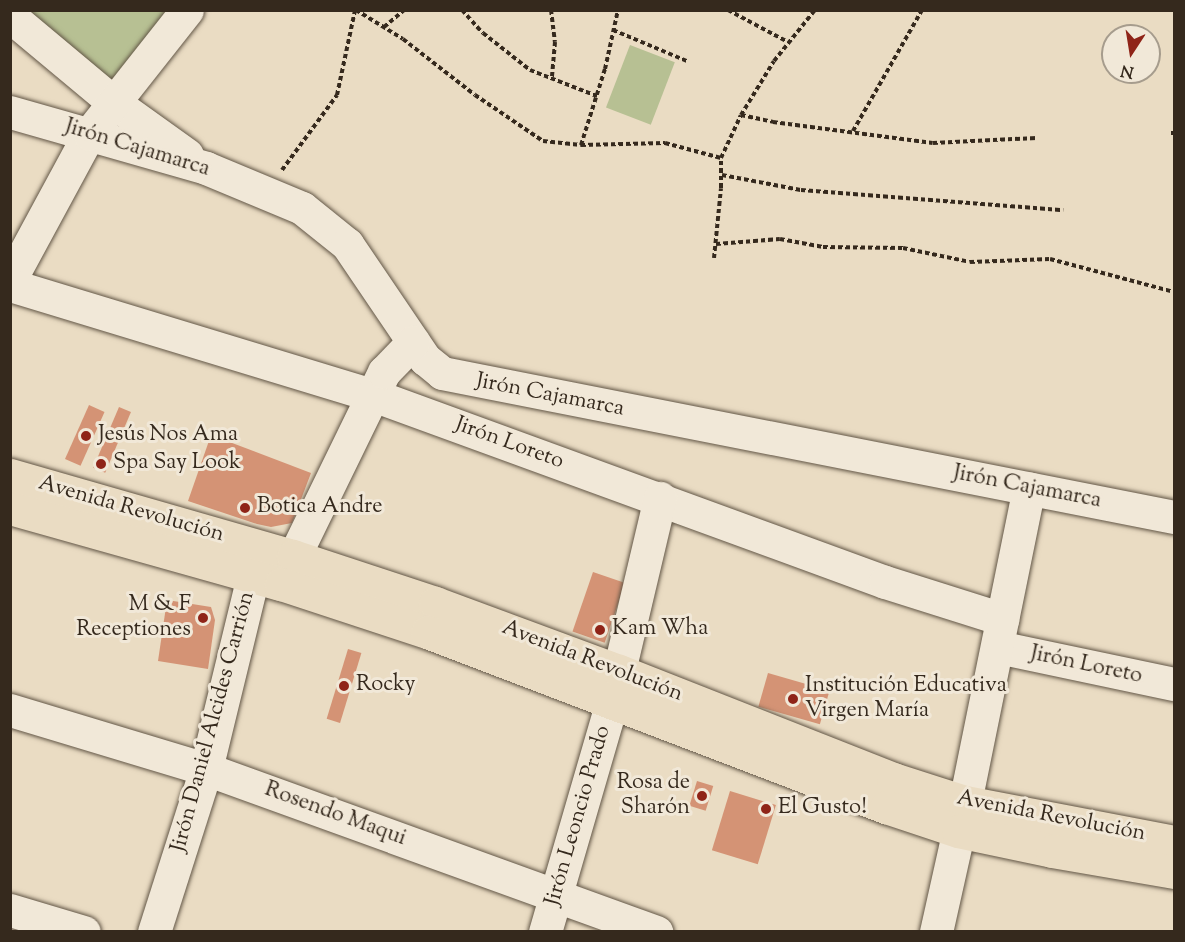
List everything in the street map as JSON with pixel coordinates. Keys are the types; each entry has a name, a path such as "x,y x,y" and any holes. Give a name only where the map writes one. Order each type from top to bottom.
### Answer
{"main road":[{"name":"Avenida Revolución","path":"10,475 272,566 427,632 615,686 886,807 1174,842"},
{"name":"Avenida Revolución","path":"10,508 272,566"},
{"name":"Avenida Revolución","path":"962,817 1052,851 1174,872"}],"street":[{"path":"10,283 89,134 188,10"},
{"path":"10,16 113,102 206,168"},
{"name":"Jirón Cajamarca","path":"10,112 206,168 302,208 347,244 425,359 442,373 463,379 1174,517"},
{"name":"Jirón Loreto","path":"10,283 373,395 885,582 1000,633 1174,684"},
{"name":"Jirón Daniel Alcides Carrión","path":"154,932 272,566 373,395 384,372 413,342"},
{"path":"936,932 962,817 1029,488"},
{"name":"Jirón Leoncio Prado","path":"545,932 615,686 660,498"},
{"name":"Rosendo Maqui","path":"10,710 206,769 656,932"},
{"path":"10,910 84,932"}],"path":[{"path":"265,192 338,95 356,10 384,27 543,141 580,146 665,143 721,158"},
{"path":"384,27 404,10"},
{"path":"462,10 483,33 530,70 597,96"},
{"path":"580,146 597,96 618,10"},
{"path":"728,10 789,42"},
{"path":"714,258 722,175 721,158 741,115 789,42 815,10"},
{"path":"853,131 922,10"},
{"path":"550,11 555,42 552,78"},
{"path":"614,30 689,62"},
{"path":"741,115 773,122 933,143 1036,138"},
{"path":"722,175 801,190 1063,210"},
{"path":"716,244 780,239 823,247 903,248 970,262 1050,259 1174,292"}],"green space":[{"path":"17,11 177,11 115,90"},
{"path":"630,45 675,62 651,125 606,108"}],"building":[{"name":"Jesús Nos Ama","path":"89,405 105,412 81,466 65,459"},
{"path":"119,407 131,412 105,473 93,468"},
{"path":"211,435 311,473 292,523 271,527 188,501"},
{"path":"593,572 625,583 605,643 572,632"},
{"path":"167,600 211,607 215,620 208,669 158,661"},
{"name":"Rocky","path":"348,649 361,653 340,723 327,719"},
{"name":"Institución Educativa Virgen María","path":"768,673 830,691 820,724 758,707"},
{"name":"Rosa de Sharón","path":"697,781 713,786 706,811 689,806"},
{"path":"730,791 776,805 758,864 712,850"}],"place":[{"name":"Jesús Nos Ama","path":"86,436"},
{"name":"Spa Say Look","path":"101,464"},
{"name":"Botica Andre","path":"245,508"},
{"name":"M & F Receptiones","path":"203,618"},
{"name":"Kam Wha","path":"600,630"},
{"name":"Rocky","path":"344,686"},
{"name":"Institución Educativa Virgen María","path":"793,699"},
{"name":"Rosa de Sharón","path":"702,796"},
{"name":"El Gusto!","path":"766,809"}]}
